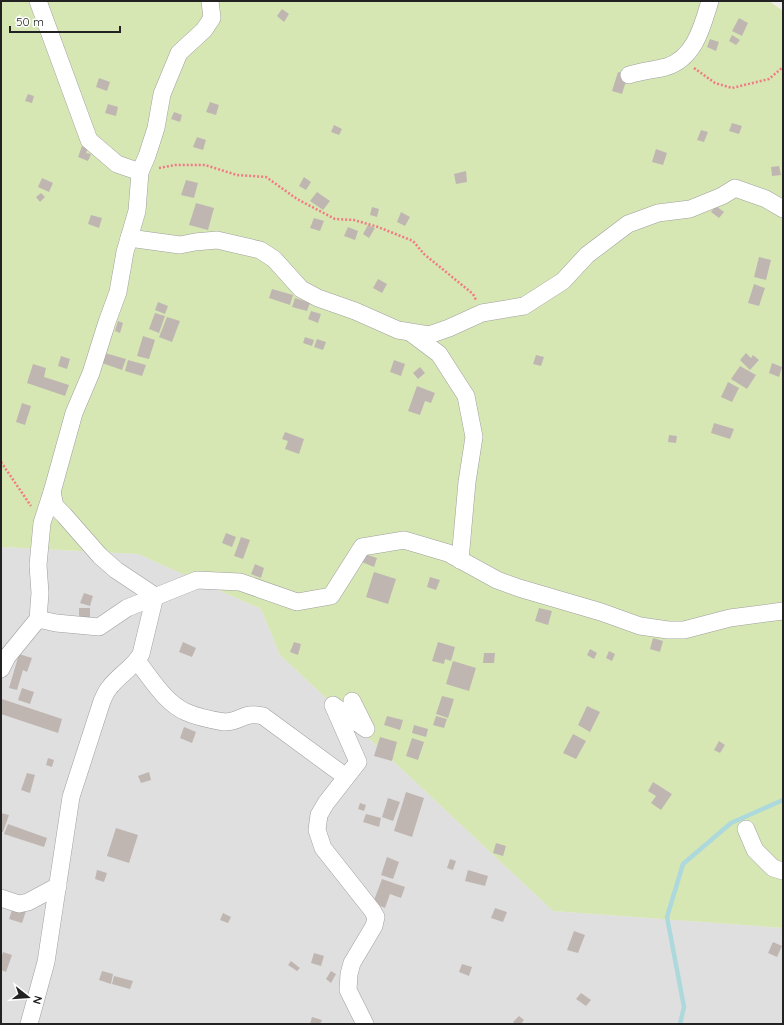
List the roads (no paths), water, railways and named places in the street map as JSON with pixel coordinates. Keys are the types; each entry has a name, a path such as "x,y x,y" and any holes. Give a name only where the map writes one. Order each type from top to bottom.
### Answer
{"street":[{"path":"38,1 90,140 117,164 140,172"},
{"path":"3,659 38,619 40,592 38,565 42,523 74,413 91,373 106,322 118,292 129,238 138,211 140,172 156,128 162,94 179,52 204,30 212,18 210,1"},
{"path":"629,75 665,67 679,61 689,52 696,40 710,1"},
{"path":"129,238 180,246 195,242 217,240 260,250 274,259 301,289 312,295 355,311 398,330 428,335 449,328 482,313 524,306 563,281 587,255 628,224 658,213 690,209 722,196 735,188 766,199 783,209"},
{"path":"409,332 439,354 466,396 474,437 467,482 460,560"},
{"path":"52,492 55,506 100,556 116,570 155,596"},
{"path":"38,619 56,623 99,627 127,608 197,580 240,582 297,602 331,596 362,547 404,540 448,553 497,580 601,612 640,626 668,630 684,630 730,618 783,611"},
{"path":"29,1024 46,962 71,798 102,702 110,687 131,665 137,661 141,654 155,596"},
{"path":"137,661 163,694 174,705 186,712 224,722 230,722 250,714 263,716 346,777"},
{"path":"352,701 366,729 333,705 358,762 326,803 319,815 317,830 323,848 376,917 374,926 352,964 349,974 348,990 365,1024"},
{"path":"746,829 755,850 773,868 783,871"},
{"path":"1,898 19,904 28,902 58,886"}],"waterway":[{"path":"680,1024 684,1007 667,917 683,864 731,823 783,800"}]}
